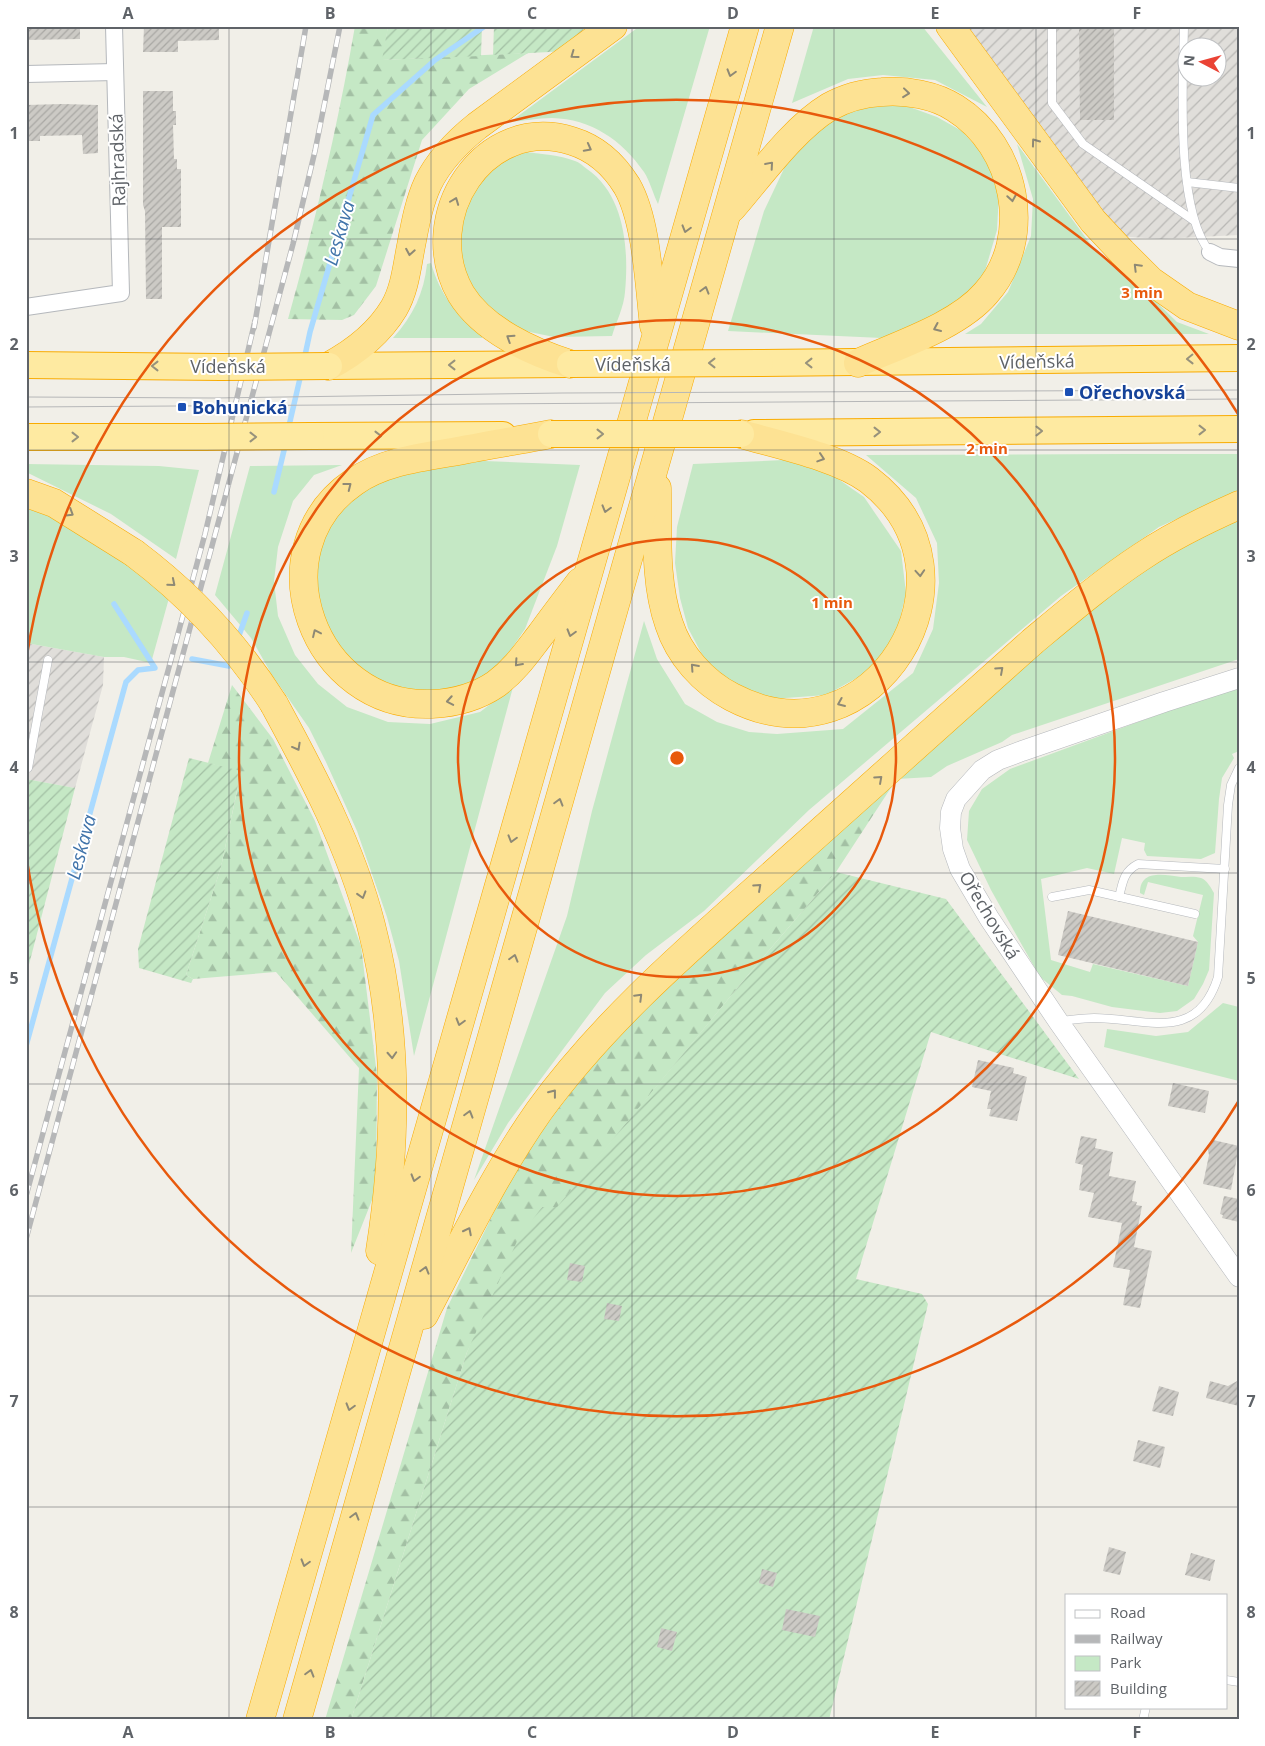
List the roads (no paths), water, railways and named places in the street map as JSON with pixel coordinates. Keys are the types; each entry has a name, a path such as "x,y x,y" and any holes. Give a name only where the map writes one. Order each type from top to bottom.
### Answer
{"highway":[{"path":"329,366 360,346 374,333 394,307 404,280 423,194 446,155 456,143 613,26"},
{"path":"260,1720 745,26"},
{"path":"297,1720 780,26"},
{"path":"950,26 1092,220 1122,252 1151,281 1187,306 1239,326"},
{"path":"727,215 804,126 829,107 858,95 888,91 918,94 931,98 954,107 984,134 1000,158 1010,184 1013,200 1014,228 1010,250 1002,270 986,293 963,314 858,363"},
{"path":"570,364 530,350 494,327 477,313 462,295 450,265 447,234 454,203 460,189 473,170 490,154 518,140 549,136 564,138 593,150 617,172 633,198 638,213 644,245 655,338"},
{"name":"Vídeňská","path":"26,365 221,367 858,363 1239,358"},
{"path":"26,437 741,434 1239,429"},
{"path":"551,434 415,459 390,465 356,480 324,511 315,526 309,542 304,569 306,606 314,628 324,647 338,666 353,680 371,691 393,699 425,704 446,702 483,692 507,675 519,663 590,569"},
{"path":"656,461 660,579 664,606 677,644 687,658 711,684 725,694 759,709 797,713 816,711 834,706 851,699 874,683 894,662 904,647 912,629 920,596 920,566 912,536 896,507 885,495 856,471 823,458 741,434"},
{"path":"26,493 54,503 134,553 180,590 222,632 258,679 274,704 310,770 326,802 358,884 371,924 380,966 387,1009 393,1085 391,1141 384,1224 363,1360"},
{"path":"397,1368 502,1168 540,1110 605,1032 714,926 1062,616 1140,557 1175,536 1239,505"}],"street":[{"name":"Rajhradská","path":"26,307 121,293 114,26"},
{"path":"26,74 115,72"},
{"path":"1210,252 1220,257 1239,259"},
{"name":"Ořechovská","path":"1239,678 1154,705 998,760 982,770 956,799 951,812 950,828 953,849 960,869 989,918 1058,1021 1239,1277"}],"lane":[{"path":"1052,26 1052,103 1083,144 1193,220"},
{"path":"1184,26 1183,116 1187,182 1193,220 1202,243 1210,252"},
{"path":"1187,182 1239,188"},
{"path":"26,768 28,768 48,660"},
{"path":"1058,1021 1094,1018 1158,1024 1171,1023 1185,1019 1207,1003 1214,991 1218,977 1229,793 1238,770"},
{"path":"1119,897 1124,876 1130,868 1138,864 1225,869"},
{"path":"1052,897 1089,890 1195,914"}],"waterway":[{"name":"Leskava","path":"304,360 310,332 373,115 435,60 485,26"},
{"name":"Leskava","path":"288,430 301,374"},
{"name":"Leskava","path":"274,492 286,442"},
{"name":"Leskava","path":"26,1046 126,682 138,670 155,668 114,604"},
{"name":"Leskava","path":"237,641 247,613"},
{"name":"Leskava","path":"192,659 229,666 231,659"}],"tram line":[{"path":"26,397 214,398 562,393 1239,390"},
{"path":"26,407 1239,399"}],"railway":[{"path":"254,328 306,26"},
{"path":"26,1239 293,244 315,151 340,26"},
{"path":"26,1196 205,534 255,321"}],"place":[{"name":"Ořechovská","path":"1069,392"},
{"name":"Bohunická","path":"182,407"}]}
